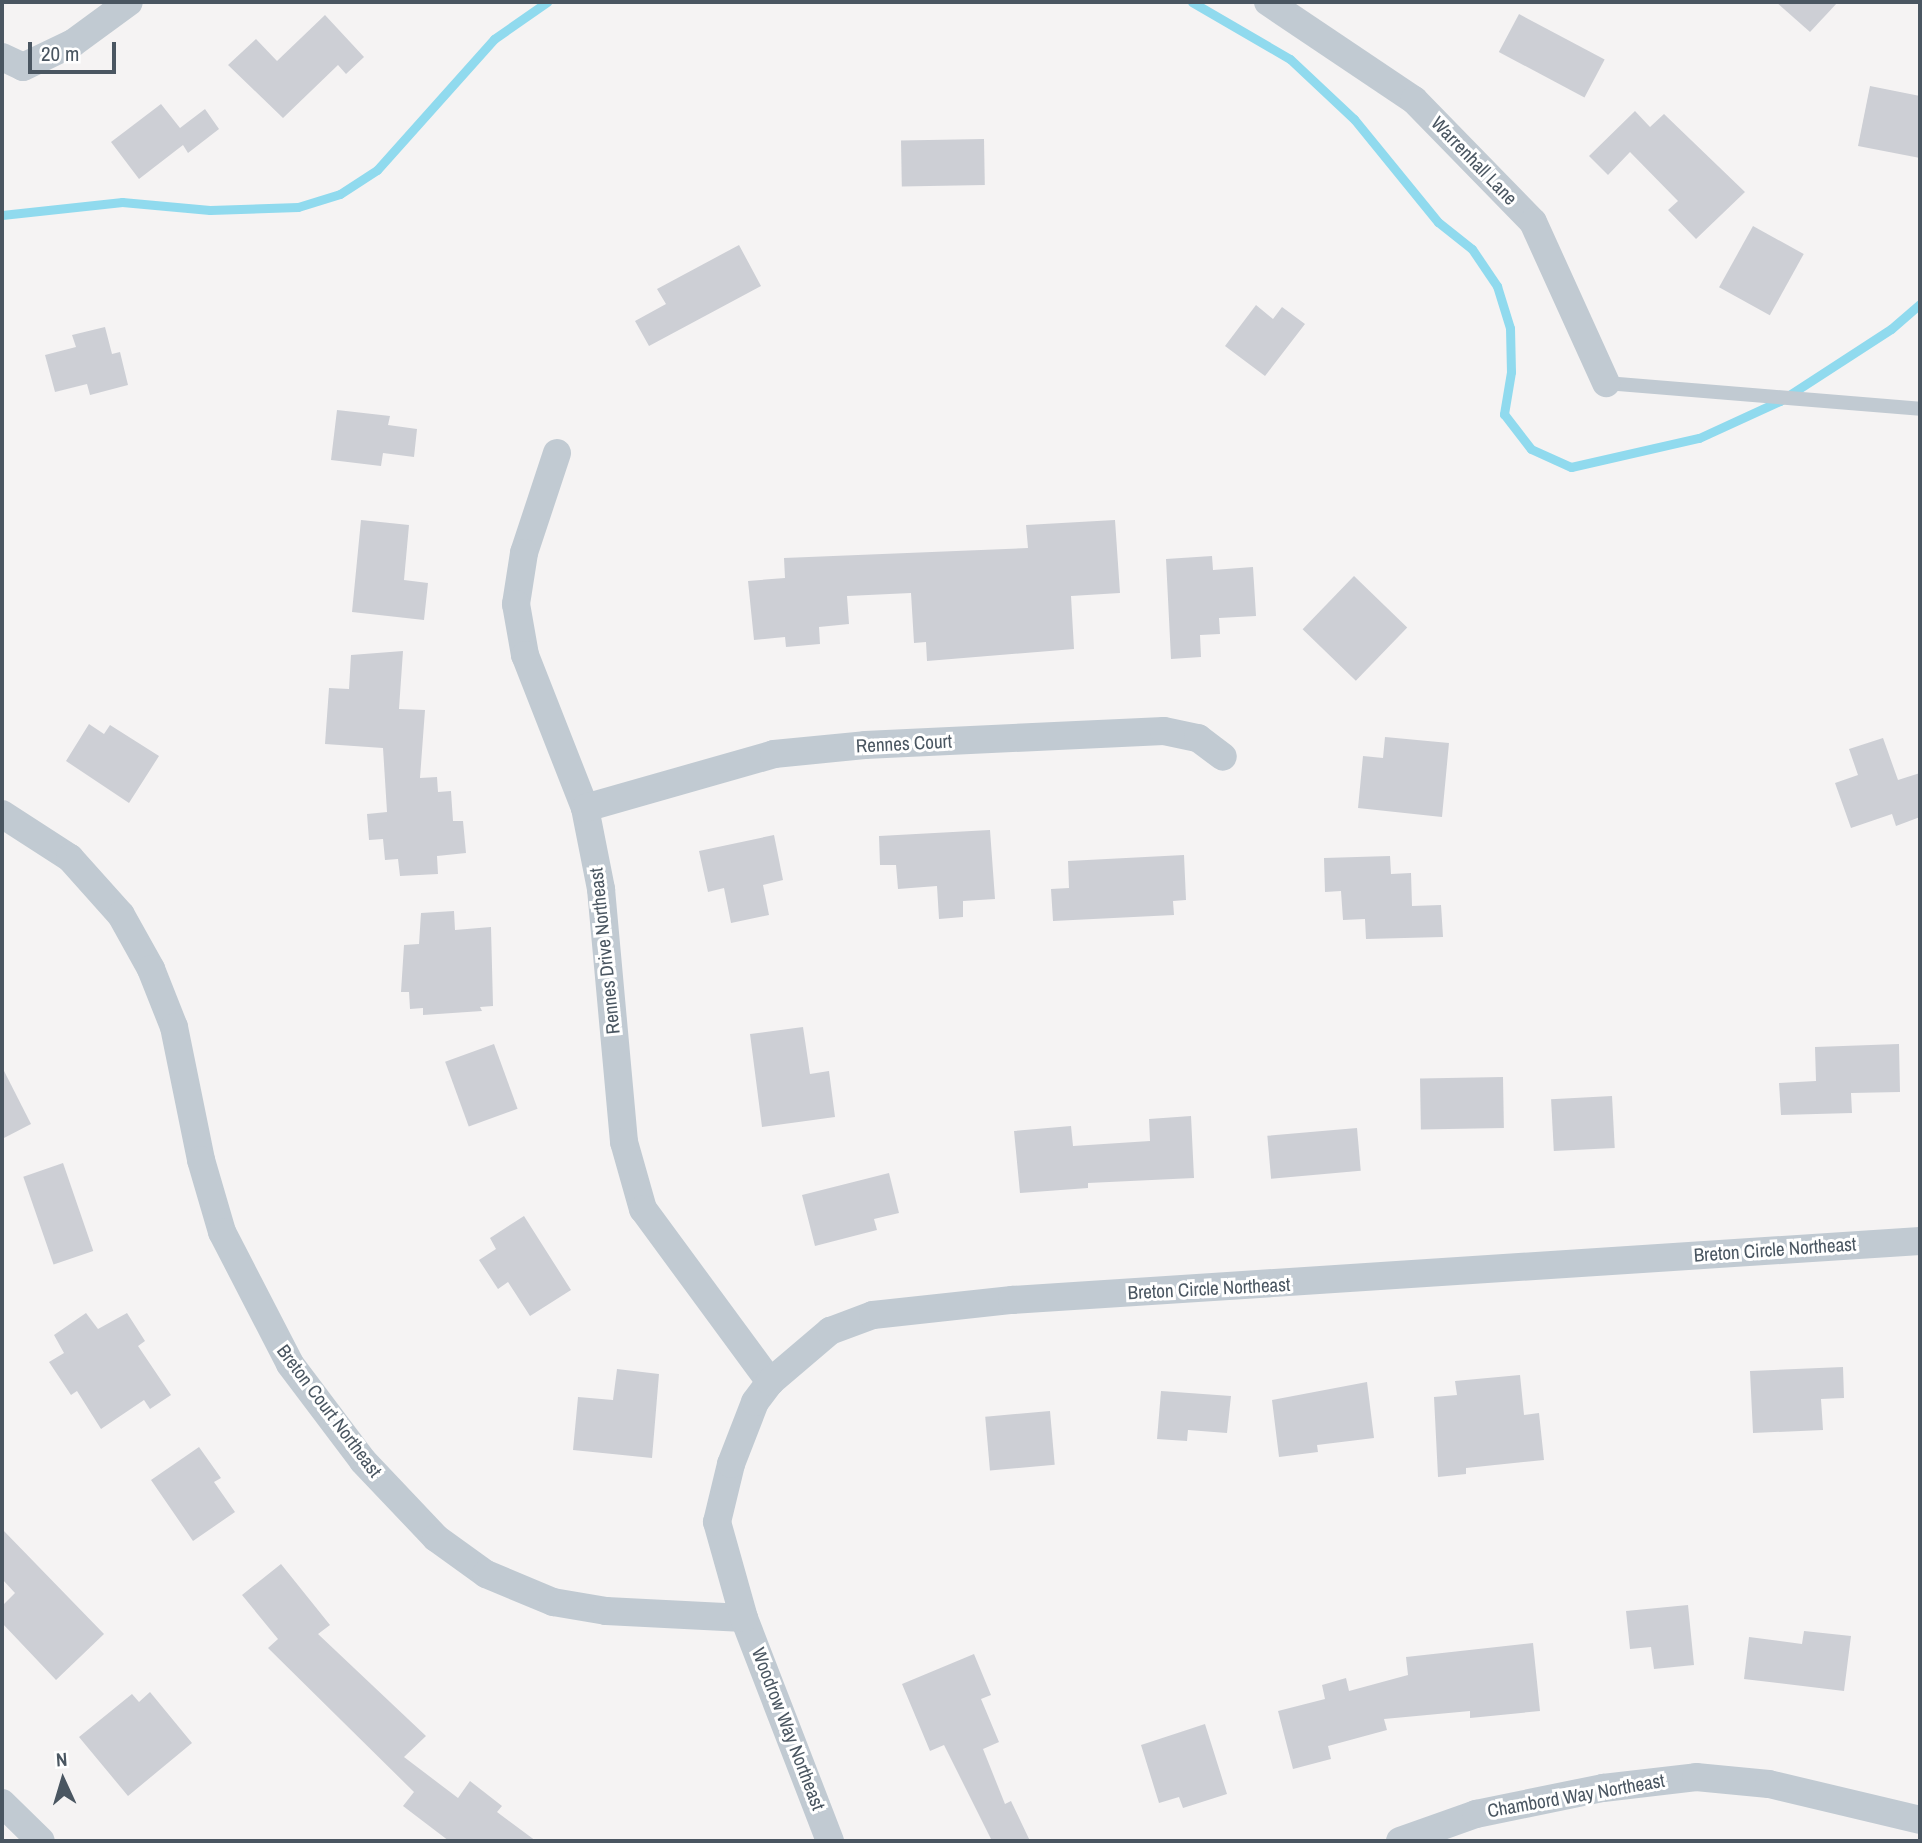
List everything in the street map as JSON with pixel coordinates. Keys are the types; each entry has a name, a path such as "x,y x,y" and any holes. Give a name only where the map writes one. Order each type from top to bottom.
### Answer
{"street":[{"path":"2,57 23,67 73,43 129,2"},
{"name":"Warrenhall Lane","path":"1268,2 1414,100 1534,222 1606,383"},
{"name":"Rennes Drive Northeast","path":"557,453 524,553 516,604 525,654 585,808 601,889 624,1142 643,1209 770,1382"},
{"name":"Rennes Court","path":"585,808 774,754 865,745 1164,731 1198,738 1223,757"},
{"name":"Breton Court Northeast","path":"2,814 70,858 121,915 151,969 174,1027 201,1160 222,1232 290,1364 363,1461 436,1538 486,1574 553,1602 606,1611 744,1618"},
{"name":"Breton Circle Northeast","path":"744,1618 717,1522 731,1464 755,1402 770,1382 830,1331 873,1315 1012,1300 1920,1241"},
{"name":"Woodrow Way Northeast","path":"744,1618 831,1841"},
{"name":"Chambord Way Northeast","path":"1400,1841 1489,1811 1603,1788 1696,1777 1769,1784 1920,1820"},
{"path":"2,1802 41,1841"}],"lane":[{"path":"1606,383 1920,409"}],"building":[{"path":"1776,2 1838,2 1810,32"},
{"path":"1519,14 1605,60 1584,98 1499,52"},
{"path":"325,15 364,57 346,74 338,65 283,118 228,65 256,39 277,61"},
{"path":"1870,86 1920,96 1920,158 1858,146"},
{"path":"161,104 180,128 205,109 219,129 188,153 183,145 139,179 111,142"},
{"path":"1635,111 1650,127 1664,114 1745,192 1696,239 1668,210 1678,201 1630,152 1608,175 1589,156"},
{"path":"984,139 985,185 902,186 901,140"},
{"path":"1753,226 1804,254 1770,315 1719,287"},
{"path":"739,245 761,286 649,346 635,321 666,304 657,289"},
{"path":"1256,305 1273,319 1282,307 1305,324 1265,376 1225,346"},
{"path":"105,327 112,354 120,352 128,385 90,395 87,384 55,392 45,355 76,347 72,335"},
{"path":"337,410 390,416 388,425 417,429 414,457 383,453 381,466 331,460"},
{"path":"361,520 409,525 404,580 428,583 424,620 352,612"},
{"path":"1115,520 1120,593 1071,596 1074,649 927,661 926,642 914,643 911,593 847,596 849,624 819,627 820,644 786,647 785,637 754,640 748,581 785,578 784,558 1028,548 1026,525"},
{"path":"1212,556 1213,570 1253,567 1256,616 1219,618 1220,634 1200,635 1201,657 1171,659 1166,559"},
{"path":"1354,576 1407,627 1356,681 1303,629"},
{"path":"403,651 399,709 425,710 420,778 437,777 438,792 451,791 453,821 463,821 466,853 437,856 438,874 400,876 398,859 385,860 383,839 369,840 367,814 387,812 383,748 325,744 329,688 349,689 351,655"},
{"path":"89,724 104,734 110,725 159,756 129,803 66,761"},
{"path":"1385,737 1449,743 1442,817 1358,808 1363,756 1383,758"},
{"path":"1883,738 1898,780 1920,773 1920,817 1896,826 1892,814 1851,828 1835,783 1858,775 1849,749"},
{"path":"990,830 995,899 963,901 963,917 939,919 937,886 898,889 896,865 880,865 879,836"},
{"path":"774,835 783,880 763,885 769,915 731,923 724,888 708,892 699,851"},
{"path":"1184,855 1186,900 1173,901 1174,915 1053,921 1051,889 1069,888 1068,861"},
{"path":"1390,856 1391,874 1411,873 1412,906 1441,905 1443,937 1366,939 1365,919 1343,920 1341,891 1325,892 1324,858"},
{"path":"454,911 455,930 491,927 493,1006 480,1007 482,1011 423,1015 423,1008 410,1009 409,992 401,992 404,945 419,944 421,913"},
{"path":"803,1027 810,1074 829,1071 835,1117 762,1127 750,1034"},
{"path":"494,1044 518,1109 469,1127 445,1062"},
{"path":"1899,1044 1900,1092 1851,1093 1852,1113 1781,1115 1779,1083 1816,1081 1815,1047"},
{"path":"2,1067 31,1124 2,1139"},
{"path":"1503,1077 1504,1128 1421,1129 1420,1078"},
{"path":"1612,1096 1615,1148 1554,1151 1551,1099"},
{"path":"1191,1116 1194,1178 1088,1183 1088,1188 1020,1193 1014,1131 1071,1126 1073,1146 1150,1141 1149,1119"},
{"path":"1357,1128 1361,1171 1271,1179 1267,1136"},
{"path":"63,1163 93,1251 54,1265 23,1177"},
{"path":"889,1173 899,1213 874,1219 877,1230 815,1246 802,1195"},
{"path":"524,1216 571,1290 530,1316 508,1282 498,1289 479,1260 496,1249 490,1238"},
{"path":"86,1313 98,1329 127,1313 145,1341 138,1346 171,1395 150,1409 144,1400 101,1429 77,1391 71,1395 49,1362 64,1353 54,1335"},
{"path":"1843,1367 1844,1398 1821,1399 1823,1430 1753,1433 1750,1371"},
{"path":"617,1369 659,1374 652,1458 573,1450 578,1397 613,1400"},
{"path":"1520,1375 1524,1415 1539,1413 1544,1460 1466,1468 1466,1474 1438,1477 1434,1397 1457,1395 1455,1381"},
{"path":"1367,1382 1374,1438 1317,1445 1318,1452 1279,1457 1272,1400"},
{"path":"1161,1391 1231,1396 1227,1433 1188,1430 1187,1441 1157,1439"},
{"path":"1050,1411 1055,1465 990,1470 985,1417"},
{"path":"199,1447 221,1478 214,1482 235,1512 193,1541 151,1480"},
{"path":"2,1529 104,1634 56,1680 2,1623 2,1606 15,1593 2,1579"},
{"path":"281,1564 330,1625 318,1634 426,1736 404,1757 458,1798 470,1781 502,1806 497,1812 536,1841 449,1841 403,1806 414,1792 268,1648 278,1639 242,1595"},
{"path":"1688,1605 1694,1665 1654,1669 1651,1647 1630,1649 1626,1611"},
{"path":"1804,1631 1851,1636 1844,1691 1744,1679 1749,1637 1802,1644"},
{"path":"1533,1643 1540,1711 1470,1718 1470,1711 1384,1719 1387,1730 1328,1746 1331,1759 1293,1769 1278,1711 1325,1699 1322,1685 1346,1678 1349,1691 1408,1675 1406,1657"},
{"path":"974,1654 991,1695 981,1699 999,1742 983,1749 1005,1804 1011,1801 1030,1841 992,1841 944,1745 930,1751 902,1684"},
{"path":"150,1692 192,1743 128,1796 79,1737 132,1694 139,1702"},
{"path":"1205,1724 1227,1794 1183,1808 1179,1797 1159,1803 1141,1745"}],"waterway":[{"path":"2,215 122,202 210,210 298,207 340,194 377,170 494,39 547,2"},
{"path":"1192,2 1290,59 1354,119 1438,222 1472,249 1497,286 1510,328 1511,372 1504,414 1531,449 1571,467 1699,438 1780,401 1891,329 1920,304"}]}
